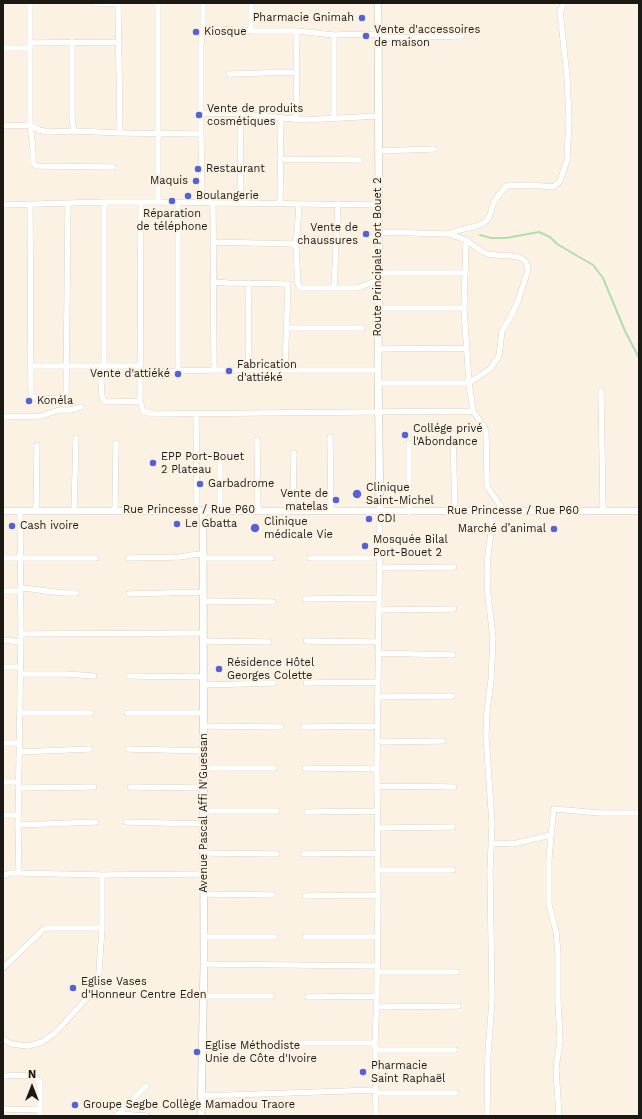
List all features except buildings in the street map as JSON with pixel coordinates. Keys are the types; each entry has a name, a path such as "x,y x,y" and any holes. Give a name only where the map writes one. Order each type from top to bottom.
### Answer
{"street":[{"path":"30,3 30,125 33,163 36,166 113,167"},
{"path":"95,3 118,3 120,133"},
{"path":"158,3 158,202"},
{"path":"202,202 201,46 203,3"},
{"path":"251,3 251,31"},
{"name":"Route Principale Port Bouet 2","path":"378,3 378,383 380,512"},
{"path":"449,234 473,227 486,221 490,216 494,202 506,186 553,186 560,181 567,160 569,118 567,77 560,11 564,3"},
{"path":"203,28 251,31 297,31 334,35 462,36"},
{"path":"296,118 297,31"},
{"path":"334,35 334,118"},
{"path":"72,42 72,119 74,131"},
{"path":"3,48 72,42 119,42"},
{"path":"229,74 296,72"},
{"path":"201,113 240,114 296,118 304,120 378,116"},
{"path":"240,114 241,203"},
{"path":"280,117 280,204"},
{"path":"3,126 30,125 39,130 48,132 74,131 201,134"},
{"path":"378,151 434,149"},
{"path":"280,159 360,160"},
{"path":"3,205 104,202 202,202 379,205"},
{"path":"104,202 102,397 104,401 108,402 140,401"},
{"path":"141,202 140,401 144,411 149,414 473,412"},
{"path":"178,203 178,371"},
{"path":"213,203 214,370"},
{"path":"30,204 31,396 32,398 59,398 66,396 68,204"},
{"path":"299,204 297,235 294,245 298,284 300,288 358,288 378,277 465,273"},
{"path":"334,288 338,204"},
{"path":"378,383 469,382 480,377 490,369 499,356 502,331 518,301 528,270 526,262 516,257 482,252 466,240 449,234 379,232"},
{"path":"466,240 464,308 466,348 473,412 485,428 486,433 488,488 504,511"},
{"path":"213,242 294,245"},
{"path":"213,282 298,284"},
{"path":"248,370 249,283"},
{"path":"285,370 288,284"},
{"path":"379,308 464,308"},
{"path":"287,328 362,328"},
{"path":"378,349 466,348"},
{"path":"30,366 102,367 178,371 378,370"},
{"path":"601,391 603,511"},
{"path":"3,417 41,416 59,410 70,410 81,407"},
{"path":"196,414 200,510"},
{"path":"454,434 455,512"},
{"path":"330,437 332,511"},
{"path":"74,511 76,438"},
{"path":"257,440 258,510"},
{"path":"115,510 116,443"},
{"path":"409,443 409,512"},
{"path":"36,511 37,445"},
{"path":"220,453 220,510"},
{"path":"293,510 294,453"},
{"name":"Avenue Pascal Affi N'Guessan","path":"200,510 203,556 204,677 204,964 201,1116"},
{"name":"Rue Princesse / Rue P60","path":"3,511 639,511"},
{"path":"19,873 18,785 21,634 20,511"},
{"path":"487,1116 488,1053 492,1001 490,918 492,824 486,736 493,644 488,572 491,511"},
{"path":"376,1116 375,1042 378,969 377,726 380,512"},
{"path":"128,558 180,558 191,555 272,558"},
{"path":"3,558 96,558"},
{"path":"310,558 380,558"},
{"path":"379,568 454,567"},
{"path":"3,591 20,589 43,590 58,593 76,593"},
{"path":"129,594 203,592"},
{"path":"305,599 379,598"},
{"path":"203,600 273,602"},
{"path":"379,610 454,609"},
{"path":"21,634 203,637 269,642"},
{"path":"3,640 20,642"},
{"path":"306,641 378,642"},
{"path":"378,653 453,655"},
{"path":"3,667 20,667"},
{"path":"20,674 66,674 94,676"},
{"path":"129,676 204,677"},
{"path":"306,683 378,682"},
{"path":"204,685 274,683"},
{"path":"378,697 452,696"},
{"path":"19,713 91,713"},
{"path":"127,713 204,713"},
{"path":"204,726 281,727"},
{"path":"303,727 377,726"},
{"path":"377,742 442,741"},
{"path":"3,744 19,744"},
{"path":"19,752 90,749"},
{"path":"128,749 204,751"},
{"path":"204,768 274,768"},
{"path":"305,768 377,769"},
{"path":"3,782 18,785 94,787"},
{"path":"377,786 454,787"},
{"path":"130,787 203,788"},
{"path":"559,1116 556,1069 560,1040 558,954 556,931 549,905 550,835 554,809 600,813 639,813"},
{"path":"203,811 277,812"},
{"path":"307,812 377,812"},
{"path":"3,815 18,815"},
{"path":"18,825 96,822"},
{"path":"126,822 203,824"},
{"path":"377,828 453,827"},
{"path":"491,843 513,844 550,835"},
{"path":"204,852 277,854"},
{"path":"303,854 377,853"},
{"path":"378,870 454,870"},
{"path":"3,876 10,873 102,875 203,874"},
{"path":"3,1039 11,1044 28,1046 42,1042 54,1033 98,986 102,928 102,875"},
{"path":"204,894 273,895"},
{"path":"306,896 378,895"},
{"path":"3,968 45,928 102,928"},
{"path":"204,937 276,938"},
{"path":"305,937 377,937"},
{"path":"204,964 457,972"},
{"path":"203,996 272,996"},
{"path":"308,997 377,996"},
{"path":"377,1007 458,1006"},
{"path":"202,1043 375,1042"},
{"path":"375,1050 455,1050"},
{"path":"3,1076 31,1076 40,1081 40,1116"},
{"path":"146,1086 118,1114 147,1116"},
{"path":"201,1096 376,1092 456,1093"},
{"path":"3,1109 40,1110"}],"waterway":[{"path":"480,235 491,238 506,238 539,232 550,237 557,244 593,265 603,278 625,331 639,358"}],"place":[{"name":"Pharmacie Gnimah","path":"362,18"},
{"name":"Kiosque","path":"196,32"},
{"name":"Vente d'accessoires de maison","path":"366,36"},
{"name":"Vente de produits cosmétiques","path":"199,115"},
{"name":"Restaurant","path":"198,169"},
{"name":"Maquis","path":"196,181"},
{"name":"Boulangerie","path":"188,196"},
{"name":"Réparation de téléphone","path":"172,201"},
{"name":"Vente de chaussures","path":"366,234"},
{"name":"Fabrication d'attiéké","path":"229,371"},
{"name":"Vente d'attiéké","path":"178,374"},
{"name":"Konéla","path":"29,401"},
{"name":"Collége privé l'Abondance","path":"405,435"},
{"name":"EPP Port-Bouet 2 Plateau","path":"153,463"},
{"name":"Garbadrome","path":"200,484"},
{"name":"Clinique Saint-Michel","path":"357,494"},
{"name":"Vente de matelas","path":"336,500"},
{"name":"CDI","path":"369,519"},
{"name":"Le Gbatta","path":"177,524"},
{"name":"Cash ivoire","path":"12,526"},
{"name":"Clinique médicale Vie","path":"255,528"},
{"name":"Marché d’animal","path":"554,529"},
{"name":"Mosquée Bilal Port-Bouet 2","path":"365,546"},
{"name":"Résidence Hôtel Georges Colette","path":"219,669"},
{"name":"Eglise Vases d'Honneur Centre Eden","path":"73,988"},
{"name":"Eglise Méthodiste Unie de Côte d'Ivoire","path":"197,1052"},
{"name":"Pharmacie Saint Raphaël","path":"363,1072"},
{"name":"Groupe Segbe Collège Mamadou Traore","path":"75,1105"}]}
